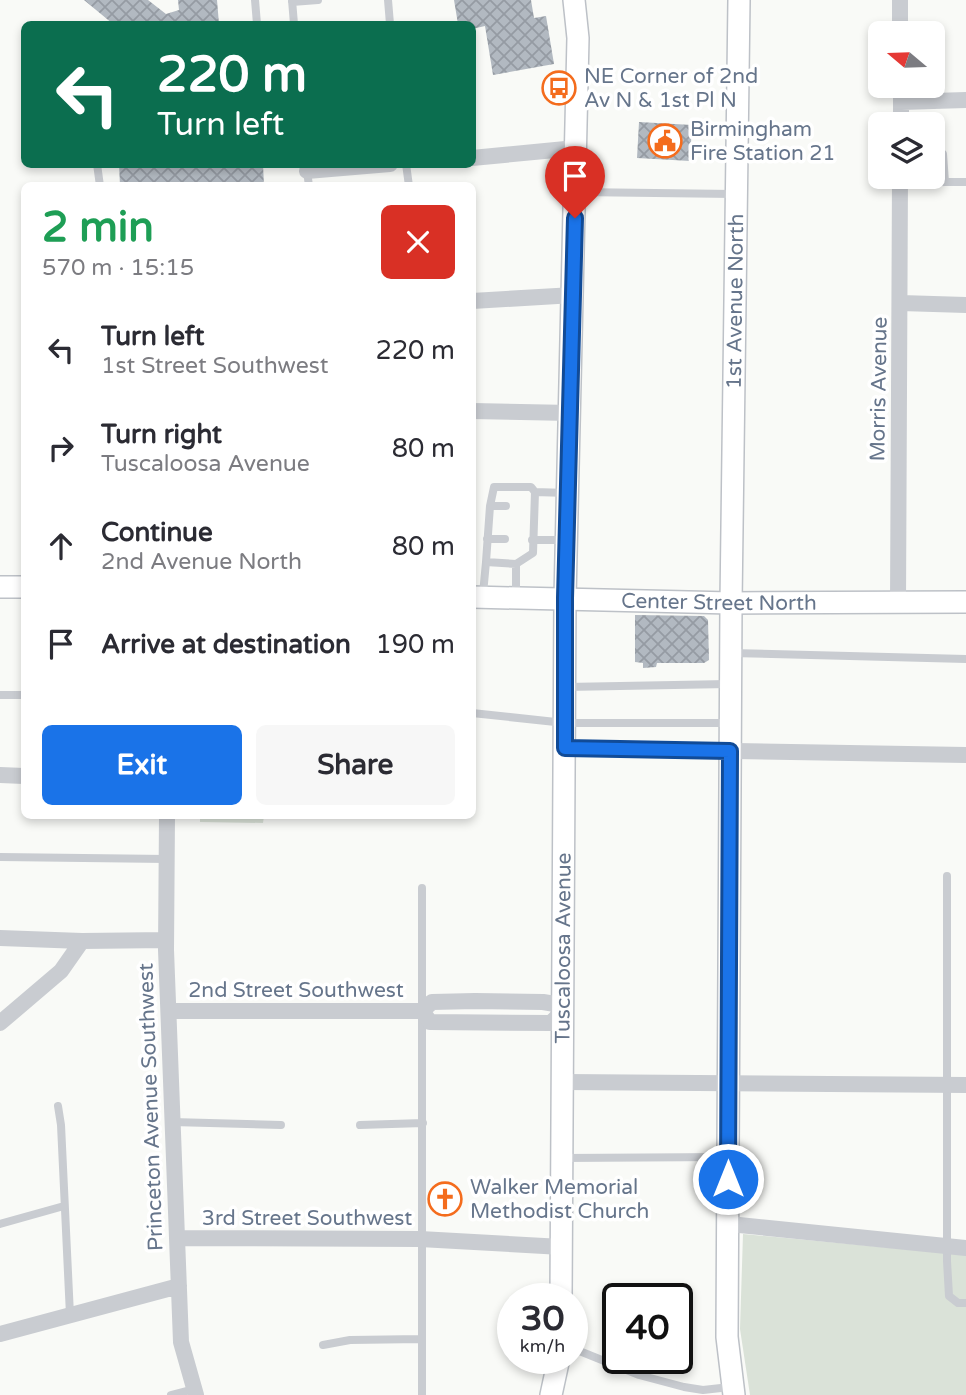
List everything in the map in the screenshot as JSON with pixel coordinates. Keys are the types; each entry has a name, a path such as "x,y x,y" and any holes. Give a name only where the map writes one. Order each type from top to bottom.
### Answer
{"street":[{"name":"Tuscaloosa Avenue","path":"561,1283 565,598 578,38 574,0"},
{"name":"1st Avenue North","path":"733,1392 727,1337 728,1083 739,0"},
{"path":"900,0 900,21"},
{"path":"944,98 966,100"},
{"path":"476,158 576,148"},
{"path":"307,174 357,168"},
{"name":"Morris Avenue","path":"898,603 900,189"},
{"path":"476,301 574,295"},
{"path":"901,303 966,304"},
{"path":"476,411 571,413"},
{"path":"0,587 21,587"},
{"name":"Center Street North","path":"478,597 731,603 966,603"},
{"path":"565,748 966,755"},
{"path":"0,775 21,776"},
{"name":"Princeton Avenue Southwest","path":"167,819 166,940 181,1342 195,1392"},
{"path":"0,938 166,940"},
{"path":"0,1023 61,971 82,941"},
{"name":"2nd Street Southwest","path":"170,1011 422,1011 430,1022 551,1023 563,1012"},
{"path":"564,1082 966,1085"},
{"path":"729,1224 966,1248"},
{"name":"3rd Street Southwest","path":"177,1238 420,1239 562,1247"},
{"path":"0,1334 179,1286"},
{"path":"551,1395 556,1374"}],"lane":[{"path":"255,0 257,21"},
{"path":"294,21 292,1 318,0"},
{"path":"388,0 390,21"},
{"path":"945,182 966,182"},
{"path":"576,192 736,194"},
{"path":"478,597 486,562 494,487 531,486 535,492 532,506 533,553 516,564 486,562"},
{"path":"535,492 568,493"},
{"path":"490,506 506,506"},
{"path":"487,539 505,539"},
{"path":"532,540 567,540"},
{"path":"516,564 516,597"},
{"path":"731,653 966,659"},
{"path":"565,687 731,684"},
{"path":"0,695 21,695"},
{"path":"476,713 565,723 731,723"},
{"path":"0,857 167,859"},
{"path":"947,876 949,1296 958,1303 966,1303"},
{"path":"422,888 422,1011"},
{"name":"2nd Street Southwest","path":"422,1011 422,1395"},
{"path":"58,1107 70,1315"},
{"path":"172,1122 281,1125"},
{"path":"360,1125 423,1123"},
{"path":"563,1158 728,1157"},
{"path":"0,1224 64,1206"},
{"path":"323,1345 350,1340 421,1339"},
{"path":"588,1354 639,1375 684,1387 733,1392"},
{"path":"171,1395 195,1392"}],"shaded area":[{"path":"200,819 264,819 263,823 200,822"},
{"path":"743,1234 966,1255 966,1395 750,1395 740,1329"}],"building":[{"path":"84,0 148,0 166,14 179,10 178,0 217,0 219,21 109,21"},
{"path":"454,0 531,0 534,18 546,16 554,64 493,75 485,26 476,28 476,21 458,21"},
{"name":"Birmingham Fire Station 21","path":"639,122 692,125 690,161 637,158"},
{"path":"119,168 263,168 264,182 120,182"},
{"path":"635,615 704,616 708,620 709,660 704,663 657,663 656,667 643,668 643,663 635,662"}],"place":[{"name":"NE Corner of 2nd Av N & 1st Pl N","path":"559,88"},
{"name":"Birmingham Fire Station 21","path":"665,141"},
{"name":"Walker Memorial Methodist Church","path":"445,1199"}],"route":[{"path":"575,218 565,598 565,748 730,751 728,1179"}]}
